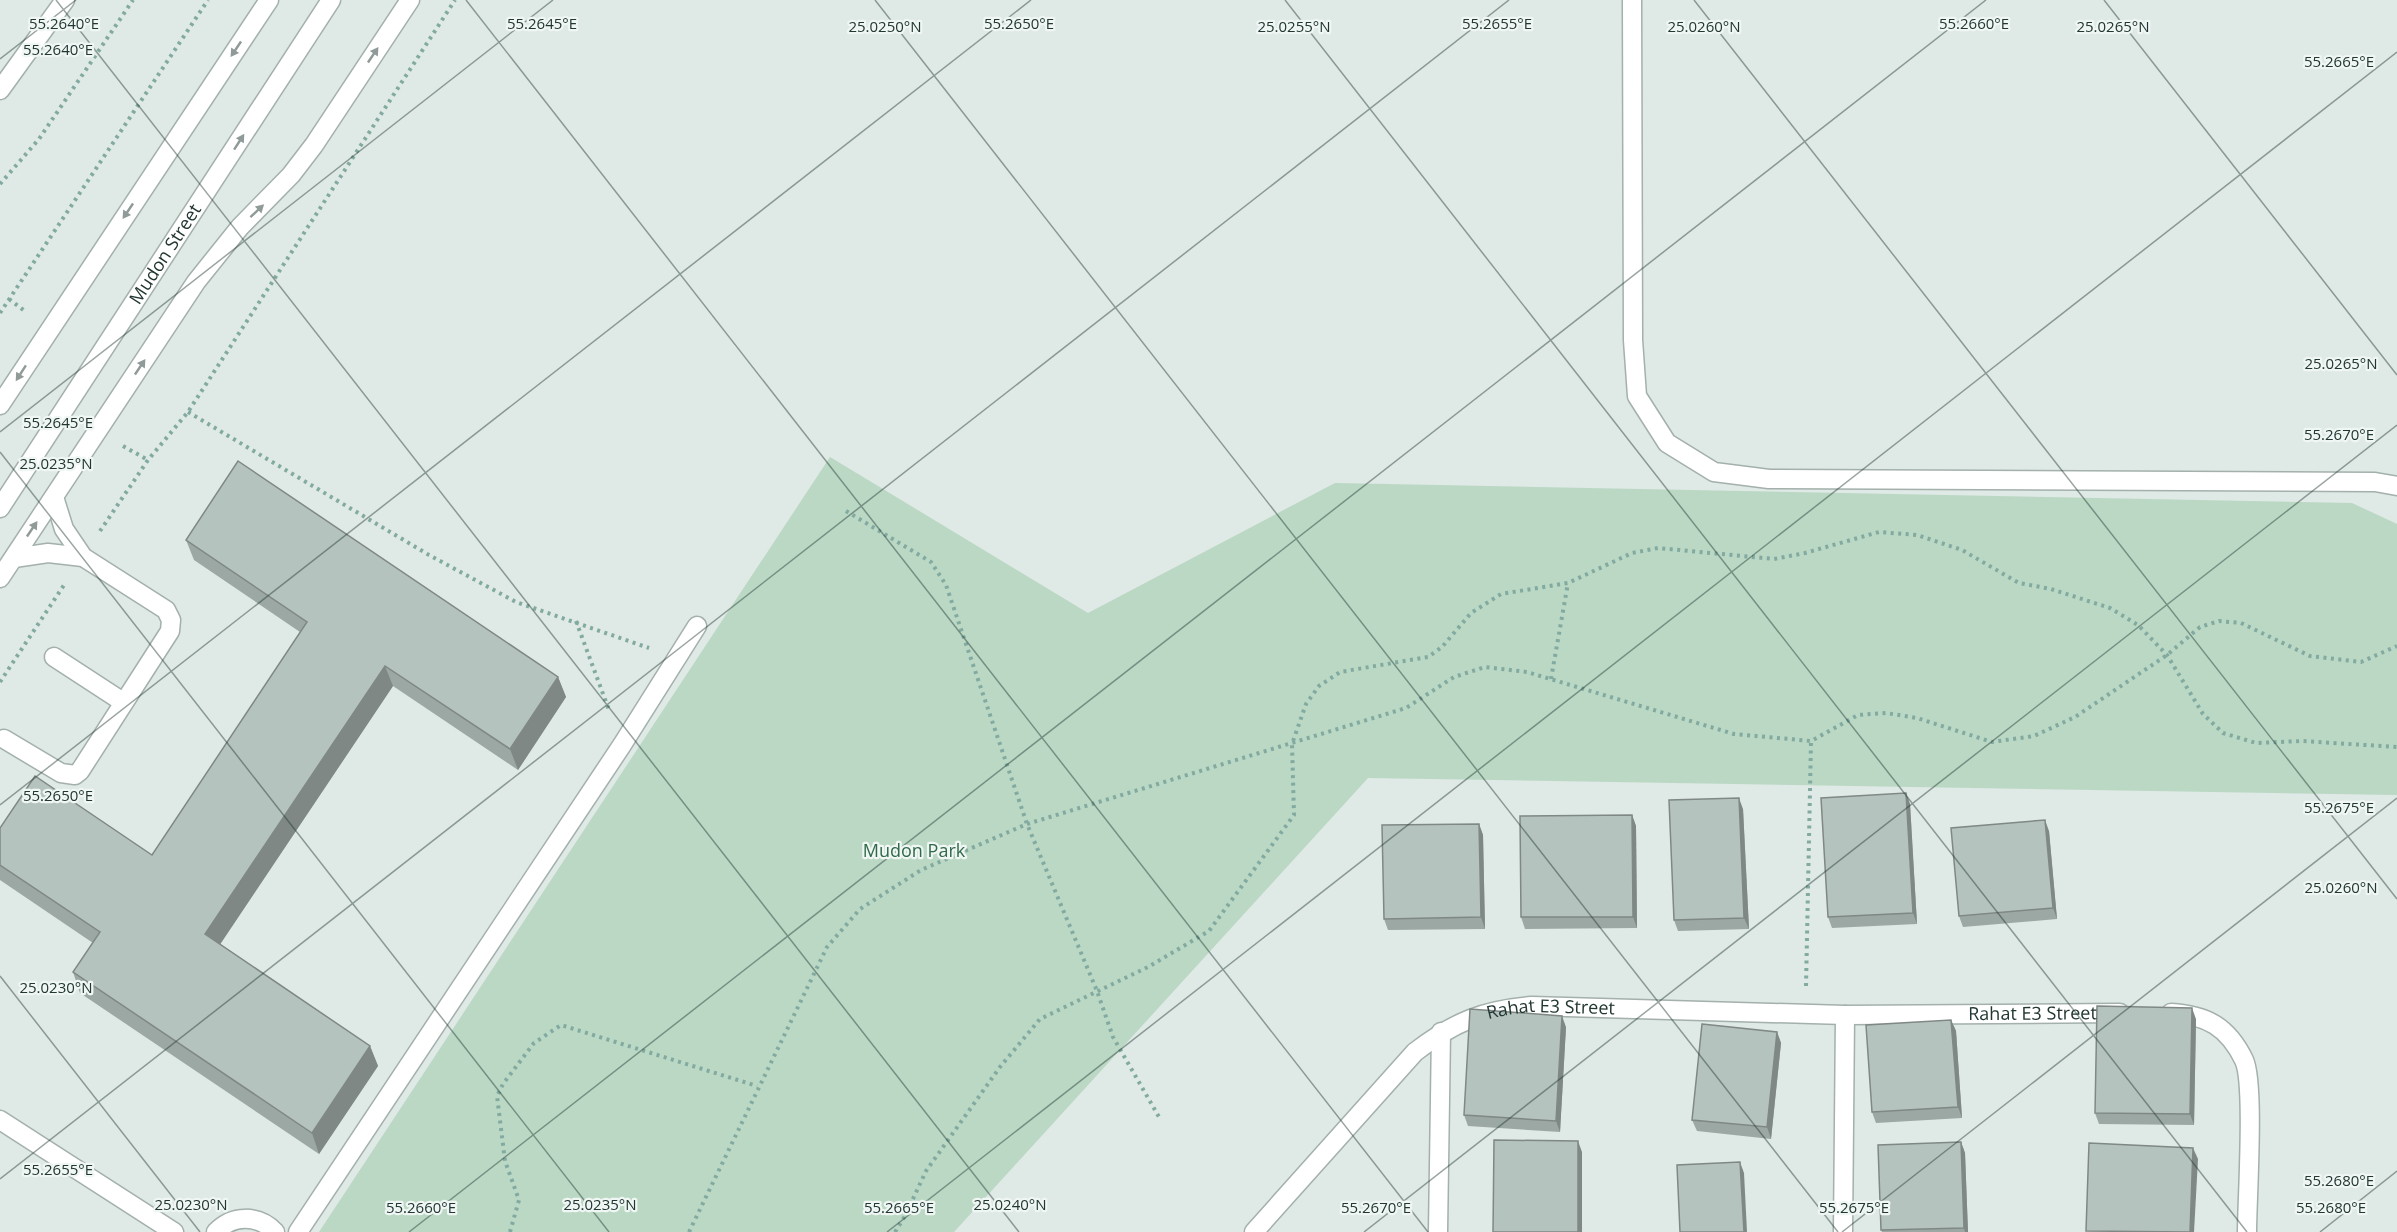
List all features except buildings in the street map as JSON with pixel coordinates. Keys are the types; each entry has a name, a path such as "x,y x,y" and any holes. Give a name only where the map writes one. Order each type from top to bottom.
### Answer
{"street":[{"path":"0,90 65,0"},
{"path":"0,405 269,0"},
{"name":"Mudon Street","path":"0,508 331,0"},
{"path":"0,578 196,282 232,236 291,175 314,145 410,0"},
{"path":"1632,0 1633,340 1637,396 1667,443 1714,472 1769,479 2374,482 2397,486"},
{"path":"2374,482 2397,477"},
{"path":"4,739 61,773 75,775 80,771 170,631 171,620 166,610 82,557 64,529 54,497"},
{"path":"14,558 48,553 82,557"},
{"path":"298,1232 622,745 697,626"},
{"path":"54,657 123,702"},
{"name":"Rahat E3 Street","path":"1254,1232 1415,1052 1441,1032 1469,1018 1500,1009 1532,1006 1845,1015 2134,1013"},
{"path":"2157,1013 2195,1014 2227,1032 2245,1062 2248,1098 2247,1232"},
{"path":"1843,1232 1845,1015"},
{"path":"1438,1232 1441,1032"},
{"path":"0,1120 174,1232"},
{"path":"216,1232 222,1225 237,1219 253,1219 268,1225 274,1232"}],"path":[{"path":"0,184 39,139 133,0"},
{"path":"0,313 208,0"},
{"path":"0,682 148,460 188,412 455,0"},
{"path":"188,412 429,555 516,602 576,621 675,658"},
{"path":"846,511 931,562 946,585 1027,824 1097,992 1113,1037 1159,1117"},
{"path":"895,1232 926,1171 1000,1066 1040,1019 1148,968 1209,931 1294,815 1292,744 1306,704 1319,686 1340,672 1428,657 1442,647 1471,613 1487,600 1501,594 1568,583 1632,553 1658,548 1773,559 1805,554 1879,532 1917,534 1962,550 2019,583 2051,589 2110,608 2138,625 2167,655 2203,714 2223,733 2256,743 2302,741 2397,747"},
{"path":"1551,679 1568,583"},
{"path":"576,621 622,745"},
{"path":"689,1232 826,947 860,909 921,870 1027,824 1406,708 1454,677 1485,667 1527,672 1734,734 1811,741 1858,715 1886,713 1917,718 1992,742 2034,736 2075,717 2167,655 2200,627 2219,621 2241,623 2310,656 2361,662 2397,646"},
{"path":"1805,1013 1811,741"},
{"path":"510,1232 519,1200 505,1161 497,1096 502,1084 534,1042 561,1025 758,1086"}],"green space":[{"name":"Mudon Park","path":"830,457 1088,613 1335,483 2352,503 2397,524 2397,795 1368,778 954,1232 319,1232"}]}
